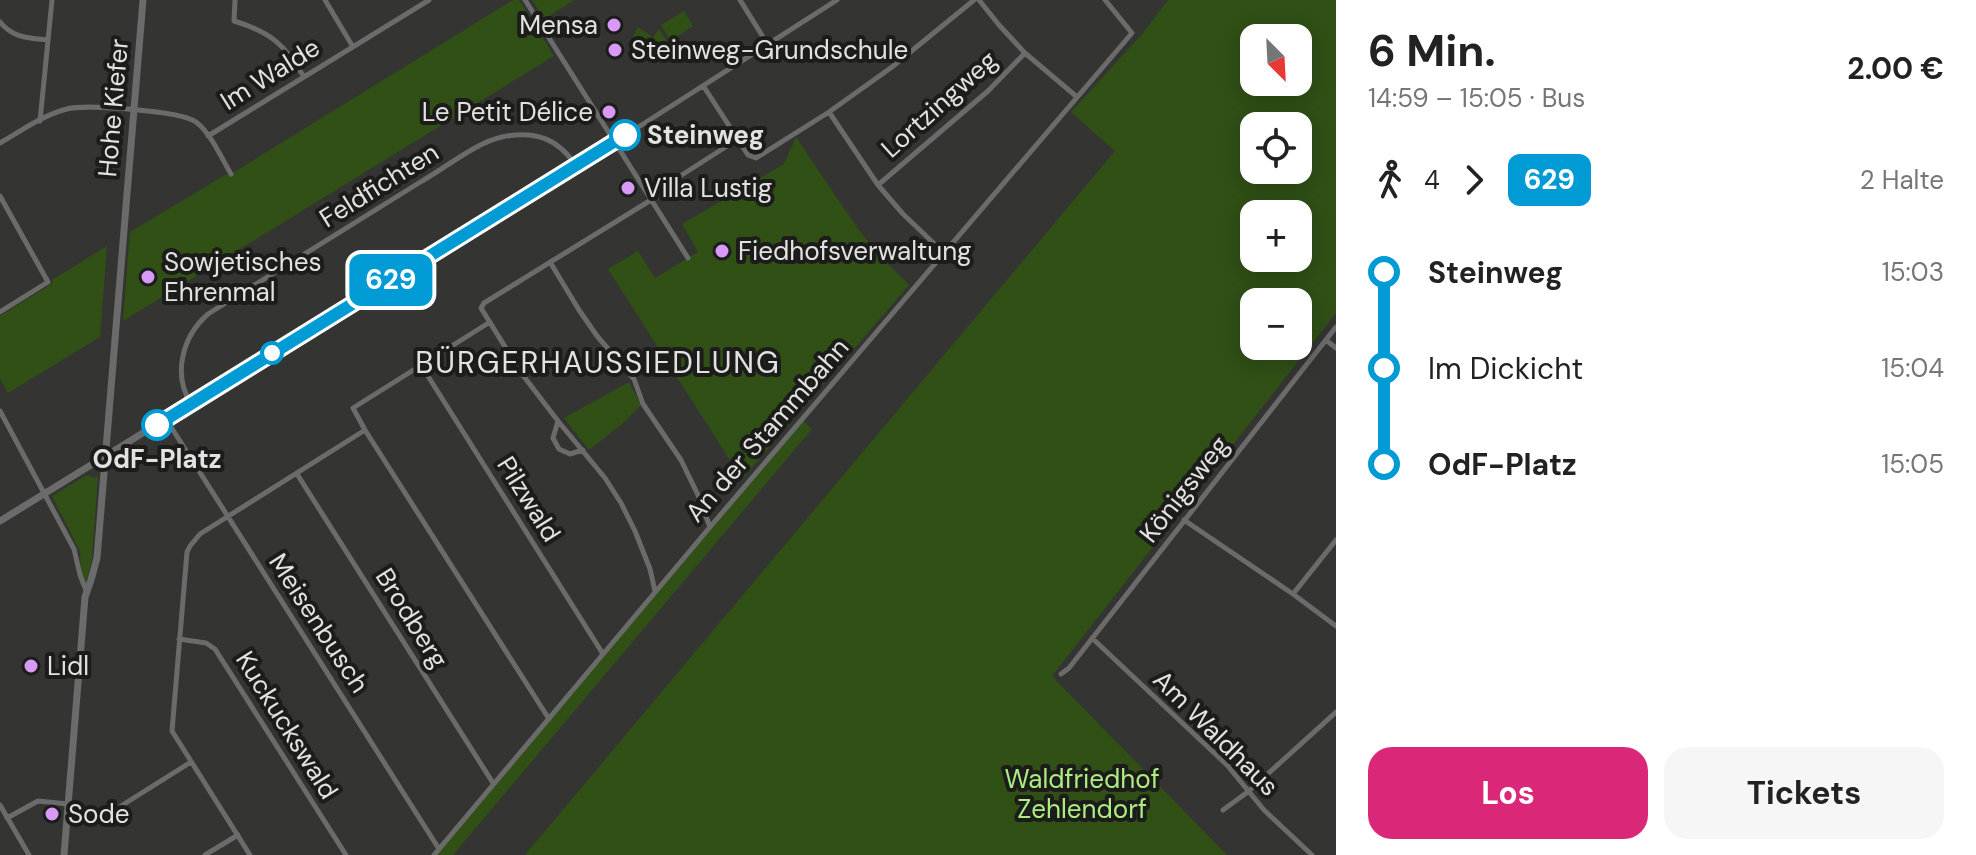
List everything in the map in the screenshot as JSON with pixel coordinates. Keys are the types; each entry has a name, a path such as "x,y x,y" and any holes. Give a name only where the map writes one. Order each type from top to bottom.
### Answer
{"street":[{"path":"40,121 52,0"},
{"name":"Hohe Kiefer","path":"64,855 86,594 97,558 119,257 143,0"},
{"path":"235,0 234,21 255,27 275,39 292,57 304,77"},
{"name":"Im Walde","path":"325,0 353,47"},
{"name":"Im Walde","path":"208,136 429,0"},
{"path":"525,0 688,258"},
{"path":"740,0 768,45"},
{"path":"0,521 704,87 837,0"},
{"path":"704,87 748,155 756,158 892,67 977,0 1025,53 1077,97"},
{"name":"An der Stammbahn","path":"434,855 1132,33 1105,0"},
{"path":"0,22 13,34 48,40"},
{"name":"Lortzingweg","path":"878,185 988,91 1025,53"},
{"path":"0,143 69,108 133,110 187,118 199,125 231,174"},
{"path":"829,112 878,185 945,254"},
{"name":"Feldfichten","path":"191,404 183,384 181,363 190,334 204,317 403,193 488,141 508,136 535,135 550,141 563,149 576,166"},
{"path":"656,592 650,569 621,503 605,478 522,374 482,312 482,305 738,139"},
{"path":"0,196 48,282 0,312"},
{"path":"550,262 588,323 634,379 643,404 681,460 710,527"},
{"path":"490,322 353,408 549,719"},
{"name":"Königsweg","path":"1061,674 1069,668 1336,327"},
{"path":"1326,340 1336,348"},
{"name":"Pilzwald","path":"421,365 603,654"},
{"path":"0,411 74,549 86,594"},
{"name":"Meisenbusch","path":"166,419 439,849"},
{"path":"558,421 553,438 559,449 570,454 583,450"},
{"path":"250,855 172,731 186,557 200,534 365,430"},
{"name":"Brodberg","path":"297,474 493,783"},
{"path":"1184,520 1336,626"},
{"path":"1293,594 1336,540"},
{"name":"Am Waldhaus","path":"1092,638 1227,765 1272,818 1312,855"},
{"name":"Kuckuckswald","path":"179,639 206,643 215,649 346,855"},
{"path":"1223,810 1249,791 1336,712"},
{"path":"121,806 191,762"},
{"path":"7,818 38,801 68,804"},
{"path":"0,805 29,855"},
{"path":"205,855 238,835"}],"green space":[{"path":"513,0 519,0 554,56 123,321 130,232 231,174"},
{"path":"532,0 575,0 544,19"},
{"name":"Waldfriedhof Zehlendorf","path":"1168,0 1336,0 1336,313 1312,344 1312,288 1240,288 1240,360 1299,360 1052,676 1227,855 525,855 1115,151 1071,112 1143,33"},
{"path":"684,11 693,26 671,41 661,25"},
{"path":"638,27 651,36 635,56 630,55 630,42"},
{"path":"659,29 671,47 657,56 639,56"},
{"path":"796,137 858,229 909,285 742,479 608,269 638,251 655,278 698,252 682,224 784,164"},
{"path":"107,246 100,337 8,393 0,379 0,316"},
{"path":"629,382 641,405 589,450 564,418"},
{"path":"802,420 812,429 453,855 434,855"},
{"name":"OdF-Platz","path":"87,475 98,476 92,558 86,583 81,574 80,551 52,496"}],"bus line":[{"name":"629","path":"157,425 625,135"}],"place":[{"name":"Mensa","path":"614,25"},
{"name":"Steinweg-Grundschule","path":"615,50"},
{"name":"Le Petit Délice","path":"609,112"},
{"name":"Steinweg","path":"625,135"},
{"name":"Villa Lustig","path":"628,188"},
{"name":"Fiedhofsverwaltung","path":"722,251"},
{"name":"Sowjetisches Ehrenmal","path":"148,277"},
{"name":"OdF-Platz","path":"157,425"},
{"name":"Lidl","path":"31,666"},
{"name":"Sode","path":"52,814"}],"district":[{"name":"BÜRGERHAUSSIEDLUNG","path":"598,363"}]}
